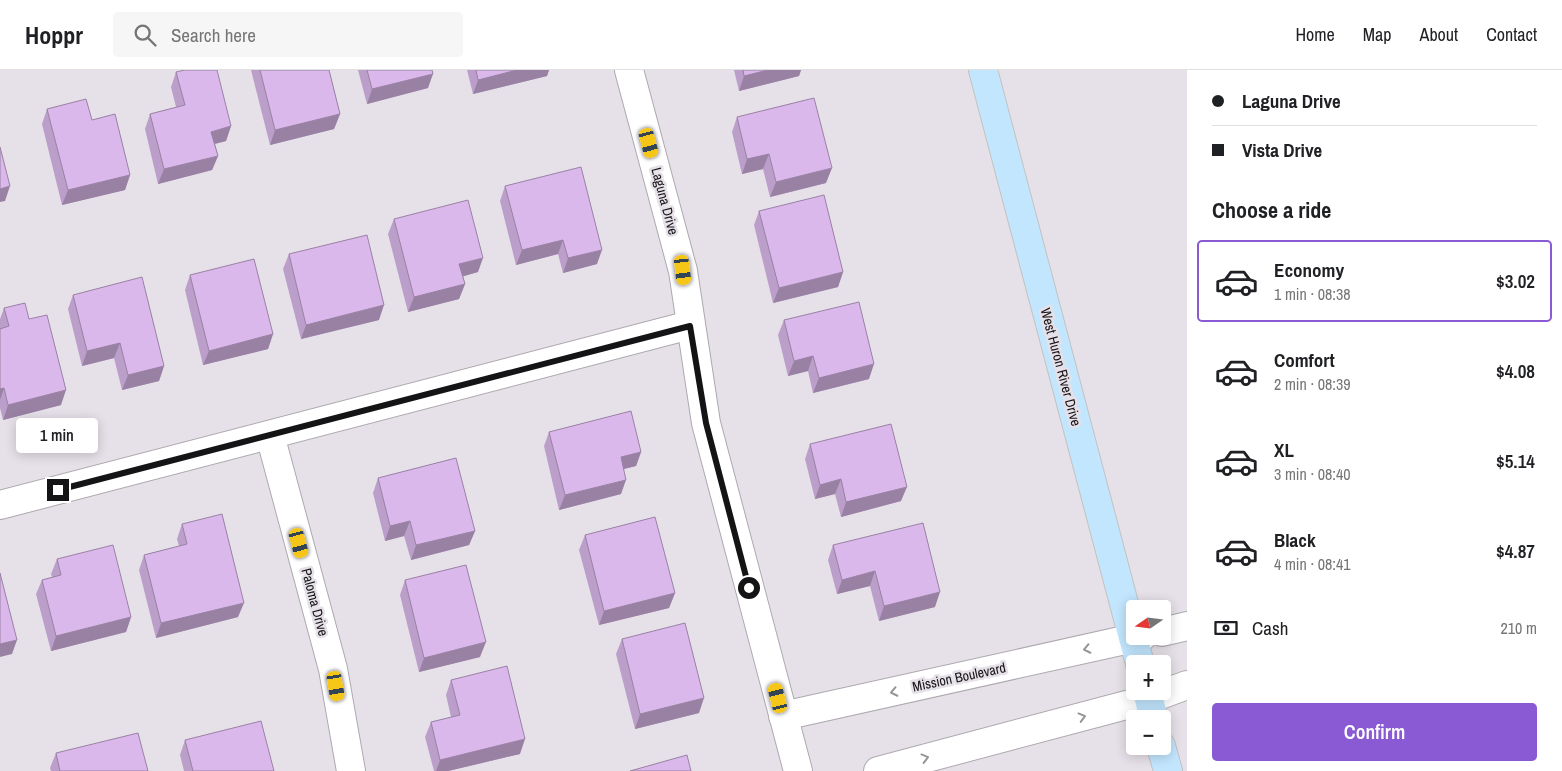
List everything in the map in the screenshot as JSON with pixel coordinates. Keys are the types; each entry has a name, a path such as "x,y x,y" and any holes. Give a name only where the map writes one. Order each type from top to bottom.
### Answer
{"main road":[{"name":"West Huron River Drive","path":"983,70 1139,646"},
{"path":"1164,755 1168,771"}],"street":[{"name":"Laguna Drive","path":"629,70 683,270 706,423 798,771"},
{"path":"0,505 690,326"},
{"name":"Paloma Drive","path":"270,435 333,669 351,771"},
{"path":"1171,630 1187,626"},
{"name":"Mission Boulevard","path":"783,716 1139,646"},
{"path":"878,771 1150,703 1187,685"}],"building":[{"path":"185,70 217,70 231,126 211,132 218,156 164,169 150,114 185,105 176,72"},
{"path":"260,70 329,70 340,114 275,130"},
{"path":"367,70 432,70 433,74 372,89"},
{"path":"476,70 517,70 478,80"},
{"path":"743,70 768,70 744,76"},
{"path":"814,98 832,168 776,182 769,154 747,159 737,117"},
{"path":"86,99 92,120 115,114 130,175 68,190 47,109"},
{"path":"0,147 10,186 0,189"},
{"path":"581,167 602,250 568,258 563,240 522,250 505,186"},
{"path":"824,195 843,272 779,288 759,211"},
{"path":"468,200 483,258 459,264 465,284 414,297 394,219"},
{"path":"367,235 384,305 306,325 289,254"},
{"path":"254,259 273,334 209,351 190,275"},
{"path":"142,277 164,366 128,375 120,343 87,351 73,295"},
{"path":"859,302 874,364 819,378 813,356 794,361 784,320"},
{"path":"25,303 29,319 47,315 66,390 8,405 4,388 0,389 0,329 9,326 4,308"},
{"path":"631,411 641,452 621,457 626,480 565,495 549,432"},
{"path":"891,424 907,487 846,502 841,479 820,485 810,444"},
{"path":"456,458 475,531 416,545 410,521 390,526 378,478"},
{"path":"222,514 244,603 161,623 144,555 187,544 182,524"},
{"path":"655,517 675,593 604,611 585,535"},
{"path":"923,523 940,592 884,606 875,571 842,580 833,545"},
{"path":"113,545 131,617 56,636 42,580 61,575 57,559"},
{"path":"466,565 486,642 424,658 405,580"},
{"path":"0,573 17,640 0,644"},
{"path":"685,623 704,698 640,714 622,639"},
{"path":"507,666 525,739 440,760 431,722 460,715 451,680"},
{"path":"261,721 274,771 193,771 185,740"},
{"path":"138,733 148,771 60,771 56,753"},
{"path":"687,755 691,771 630,771"}],"route":[{"path":"58,490 690,326 706,423 749,588"}]}
